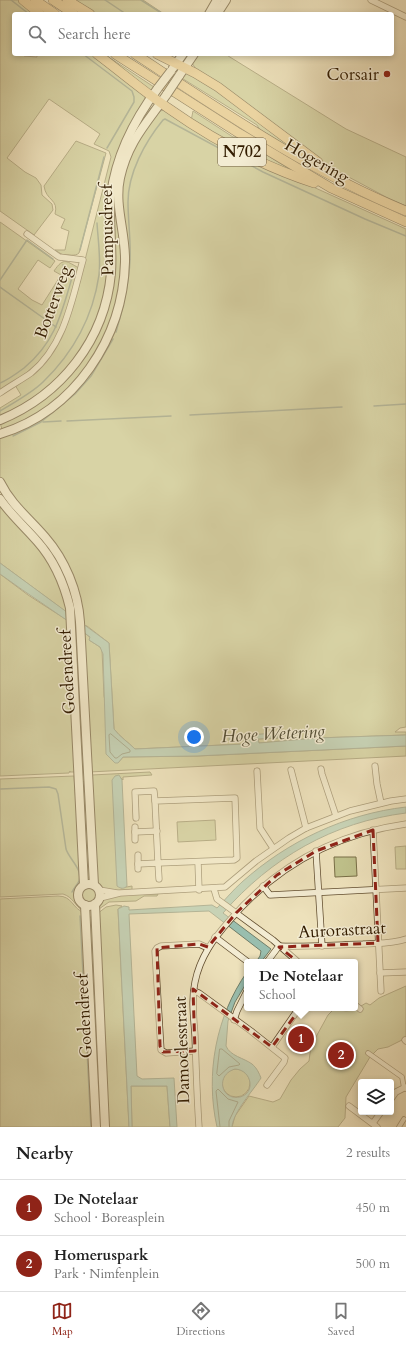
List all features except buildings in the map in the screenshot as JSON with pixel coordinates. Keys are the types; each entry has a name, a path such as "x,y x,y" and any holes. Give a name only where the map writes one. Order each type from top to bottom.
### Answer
{"highway":[{"path":"23,0 38,12"},
{"path":"35,0 53,12"},
{"path":"53,0 71,12"},
{"path":"67,0 87,12"},
{"name":"N702","path":"100,56 155,92 161,102 216,138 260,161 298,178 330,188"},
{"name":"Hogering","path":"118,56 218,120 330,188 406,222"},
{"name":"Hogering","path":"138,56 242,124 339,179 375,198 406,211"},
{"name":"N702","path":"160,56 174,67 185,68 240,102 339,179"}],"main road":[{"path":"210,12 217,0"},
{"path":"218,12 226,0"},
{"name":"Pampusdreef","path":"0,420 25,408 56,385 76,364 96,329 102,314 109,287 111,262 111,194 118,164 133,126 155,92 182,56"},
{"name":"Pampusdreef","path":"0,434 37,417 68,393 93,364 110,334 118,312 124,274 125,250 118,205 118,191 125,160 133,141 144,124 167,94 193,56"},
{"name":"Godendreef","path":"0,482 18,510 45,537 57,552 75,592 80,622 84,885"},
{"name":"Godendreef","path":"0,499 13,516 38,541 50,558 64,587 71,615 83,776 97,894 105,1127"},
{"path":"89,884 97,894 89,906 80,901 78,896 84,885 89,884"},
{"name":"Godendreef","path":"85,905 96,1127"}],"street":[{"path":"372,0 406,17"},
{"name":"Botterweg","path":"0,393 32,372 52,349 63,329 83,260 59,257 27,234"},
{"path":"375,766 381,803"},
{"path":"322,769 322,774 336,816"},
{"path":"292,770 306,828"},
{"path":"257,771 260,828 273,848"},
{"path":"136,818 135,792 154,791 159,879"},
{"path":"138,855 138,866 158,863 234,860 237,858 235,798 155,801"},
{"path":"97,894 199,890 225,887 273,848 306,828 336,816 381,803 406,799"},
{"name":"Damoclesstraat","path":"199,1127 195,1051 194,991 200,965 215,937 231,918 263,886 296,862 316,851 347,838 373,830 406,824"},
{"path":"135,840 135,830 157,831"},
{"path":"373,830 381,991"},
{"path":"316,851 320,893 322,946"},
{"path":"198,862 199,890"},
{"path":"263,886 270,895 406,888"},
{"path":"214,889 215,894 220,901 294,959"},
{"path":"215,937 244,959"},
{"name":"Aurorastraat","path":"279,946 322,946 378,943 406,939"},
{"path":"195,1051 166,1052 161,1050 155,952 159,946 169,945 199,944 208,948"},
{"path":"269,959 279,946"},
{"path":"380,973 406,972"},
{"path":"194,991 285,1058 284,1062 267,1085"},
{"path":"232,1018 244,997"},
{"path":"272,1048 297,1011"},
{"path":"368,1053 402,1077 405,1088 396,1092 394,1095"},
{"path":"350,1106 375,1125 380,1115"},
{"path":"398,1127 404,1119"}],"highlighted area":[{"path":"373,830 378,943 279,947 321,980 272,1047 193,989 195,1051 163,1052 160,1046 157,948 199,944 208,947 236,913 277,875 316,851"}],"green space":[{"path":"0,0 20,0 35,12 12,12 12,56 96,56 145,95 145,99 114,173 110,265 98,320 73,365 41,393 0,418 0,408 21,395 15,385 53,349 81,276 111,157 109,151 94,144 100,134 49,99 7,158 25,172 36,178 41,185 42,195 52,204 53,210 34,235 0,211"},
{"path":"71,0 143,0 161,12 90,12"},
{"path":"107,56 154,87 151,91"},
{"path":"194,56 228,56 346,129 406,157 406,206 330,167 302,149 196,69 192,63"},
{"path":"185,70 206,83 316,163 260,130 257,125 180,77"},
{"path":"147,106 152,110 123,160 120,226 122,280 109,330 81,376 48,407 3,432 0,423 61,383 105,310 111,228 118,167"},
{"path":"164,110 300,181 406,229 406,727 400,728 395,732 406,732 406,735 316,738 259,743 258,739 278,738 278,733 257,735 245,740 245,744 135,749 114,729 109,643 87,626 83,625 70,576 22,512 0,479 0,436 39,417 94,365 123,296 121,186 130,158 138,140 160,111"},
{"path":"193,111 233,137 238,137 299,175 275,167 191,121"},
{"path":"76,141 106,153 79,253 73,255 63,255 55,250 65,250 69,231 61,228 65,219 55,214 55,205 47,195 44,186"},
{"path":"0,222 55,261 50,268 38,260 18,289 32,300 42,305 61,275 54,271 60,263 68,262 79,268 65,318 54,341 35,365 21,377 0,391"},
{"path":"0,502 31,537 55,568 69,614 0,563"},
{"path":"0,574 28,595 70,622 78,772 70,771 69,773 0,776"},
{"path":"73,625 79,629 86,771 81,772"},
{"path":"82,631 91,638 89,640 102,650 104,696 118,763 123,757 197,756 406,746 406,756 89,772"},
{"path":"150,772 152,775 123,777 123,780 119,776 121,888 132,886 132,891 102,889 96,883 92,775"},
{"path":"74,776 82,884 77,892 77,898 83,911 69,897 63,894 0,897 0,779"},
{"path":"85,781 91,878 86,878 82,782"},
{"path":"215,820 216,840 178,842 177,822"},
{"path":"406,846 406,869 396,869 395,847"},
{"path":"334,857 356,857 357,876 335,877"},
{"path":"89,887 96,892 97,895 92,902 89,903 82,898 81,895 86,888"},
{"path":"130,894 158,894 157,896 144,896 136,901 109,902 99,909 97,905 103,899 109,897"},
{"path":"58,896 67,898 77,909 85,913 96,1127 0,1127 0,899"},
{"path":"116,905 122,906 118,909 129,1127 106,1127 97,914 106,907"},
{"path":"88,917 93,917 104,1127 98,1127"},
{"path":"406,986 406,1038 388,1047 378,1049 370,1057 346,1097 345,1118 338,1127 232,1127 235,1116 249,1096 273,1102 280,1099 291,1080 309,1061 311,1046 328,1015 332,1011 358,1011 358,1007 366,1003 370,1005 379,998"},
{"path":"236,1069 246,1073 250,1083 246,1093 236,1097 226,1093 222,1083 226,1073"},
{"path":"131,1086 167,1086 170,1127 132,1127"}],"water":[{"name":"Hoge Wetering","path":"0,563 109,643 114,729 135,749 245,744 245,740 229,741 229,736 278,733 278,738 258,739 259,743 316,738 406,735 406,746 197,756 123,757 118,763 115,763 106,754 103,654 100,647 89,640 90,637 0,574"},
{"path":"119,775 122,780 127,886 125,888 120,888 117,886 112,780 115,776"},
{"path":"406,807 406,813 353,825 329,834 305,846 262,875 223,913 271,949 263,959 258,959 261,951 209,911 129,914 137,1076 142,1079 174,1078 177,1127 170,1127 167,1086 131,1086 132,1127 129,1127 118,909 124,906 129,907 129,910 212,905 217,908 239,885 260,867 298,842 339,823 383,811"},
{"path":"244,977 244,987 235,1002 228,1021 226,1046 234,1055 254,1066 261,1078 240,1108 233,1121 232,1127 217,1127 212,1087 213,1066 221,1026 236,989","holes":["235,1069 241,1070 245,1073 250,1082 250,1087 245,1095 240,1097 228,1095 223,1087 225,1076"]}],"waterway":[{"path":"11,0 26,12"},
{"path":"105,0 123,12"},
{"path":"141,0 160,12"},
{"path":"86,56 132,91 134,97 134,102 107,148"},
{"path":"116,332 125,296 130,260 128,202 131,180 134,169 144,148 156,129 165,119 263,172 365,219 406,236"},
{"path":"80,250 104,157"},
{"path":"0,411 39,386 64,359 80,333 92,305 100,269 97,223"},
{"path":"0,280 27,240 53,259"},
{"path":"63,265 73,272"},
{"path":"0,383 9,379 24,368 44,347 62,312 74,271"},
{"path":"0,287 56,327"},
{"path":"13,436 41,422 75,394 91,376 113,339"},
{"path":"374,406 406,404"},
{"path":"190,415 342,407"},
{"path":"67,421 171,416"},
{"path":"43,422 61,421"},
{"path":"0,789 49,787 56,789 66,849 77,868 80,877 72,892"},
{"path":"80,916 91,1127"}],"place":[{"name":"Corsair","path":"387,74"},
{"name":"De Notelaar","path":"301,1039"},
{"name":"Homeruspark","path":"341,1055"}]}
